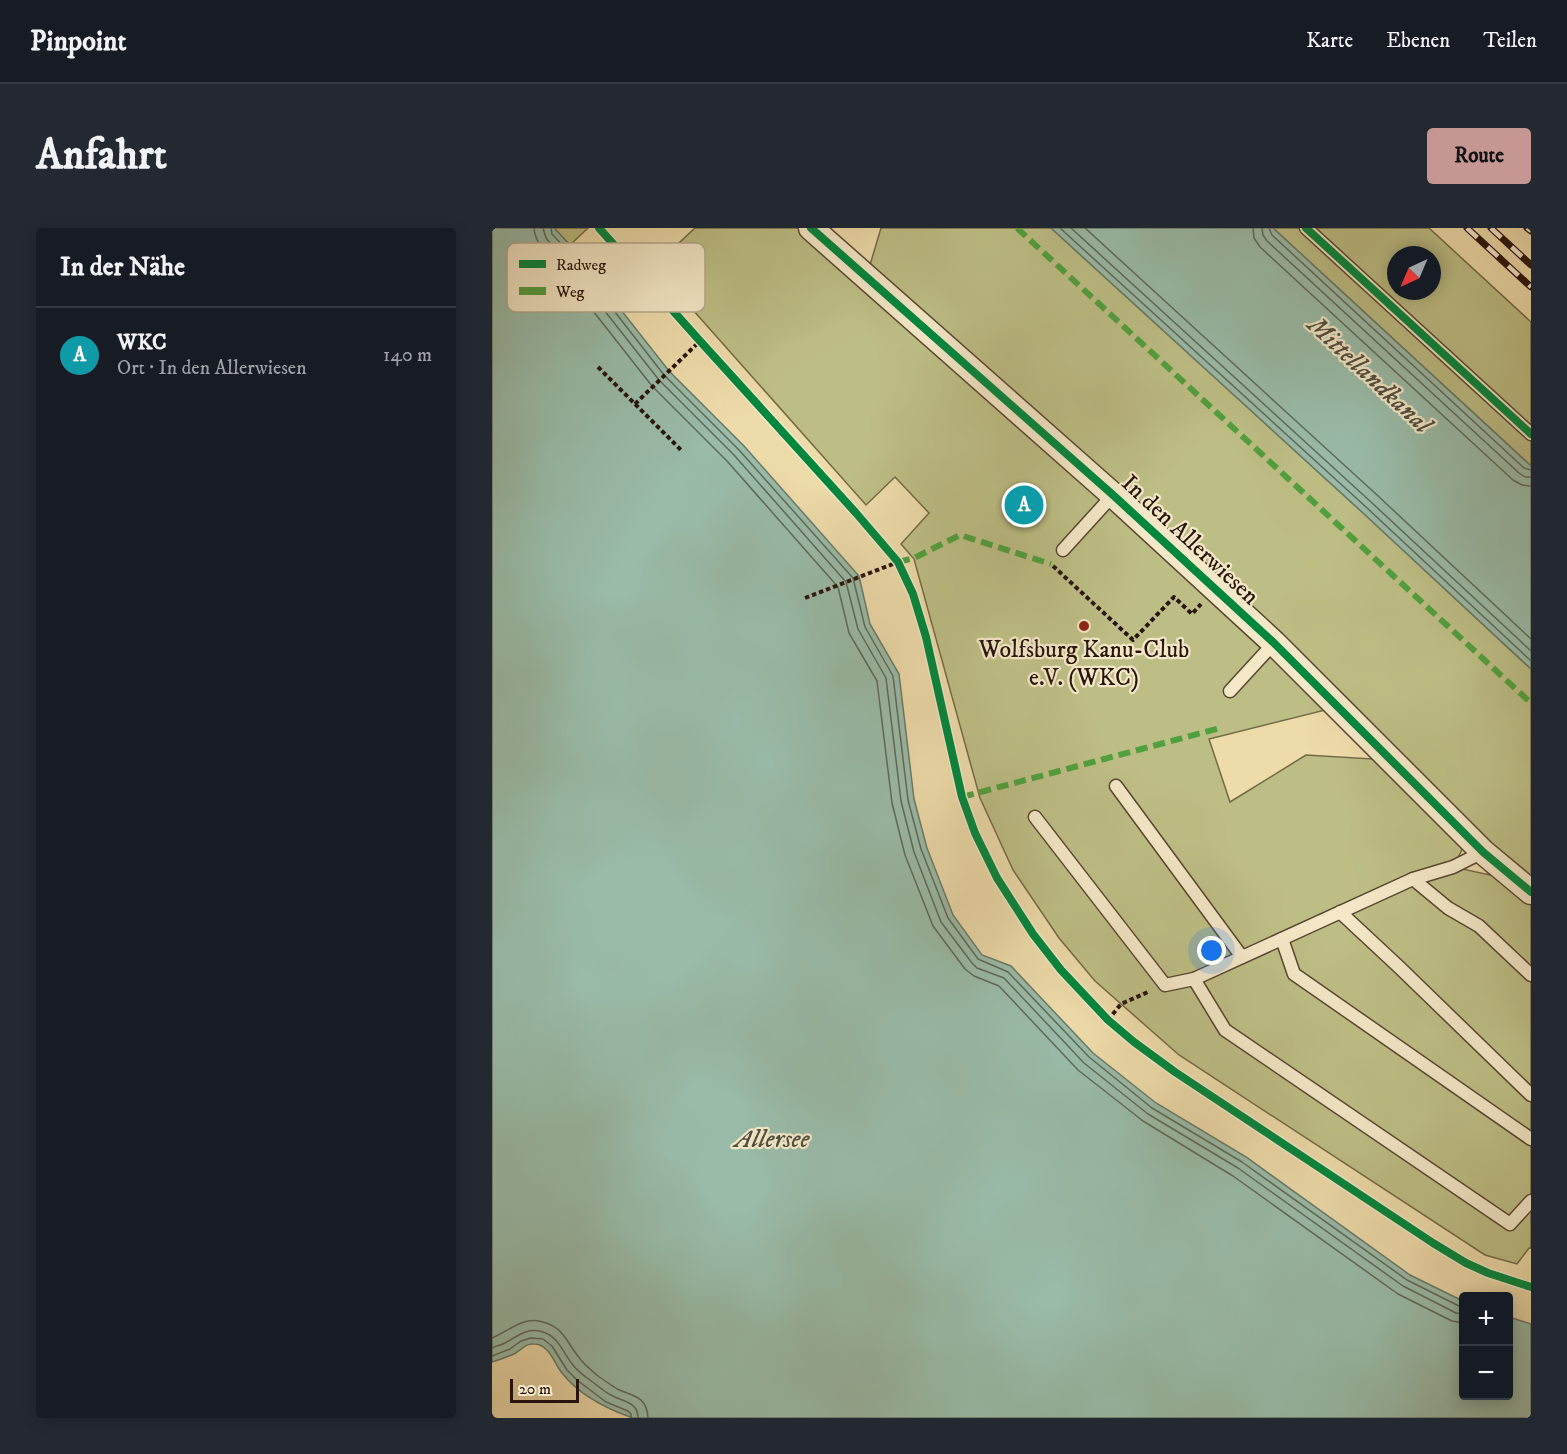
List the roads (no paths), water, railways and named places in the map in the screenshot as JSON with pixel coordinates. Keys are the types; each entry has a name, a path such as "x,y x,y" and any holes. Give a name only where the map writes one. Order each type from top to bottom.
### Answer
{"street":[{"name":"In den Allerwiesen","path":"811,228 1113,495 1274,644 1483,852 1531,892"}],"lane":[{"path":"1306,228 1531,434"},
{"path":"1063,550 1113,495"},
{"path":"1230,691 1274,644"},
{"path":"1116,786 1242,957"},
{"path":"1035,817 1166,985 1194,979 1413,879 1453,867 1483,852"},
{"path":"1413,879 1448,908 1479,926 1531,975"},
{"path":"1340,912 1531,1095"},
{"path":"1282,939 1294,974 1531,1140"},
{"path":"1194,979 1225,1030 1510,1224 1531,1201"}],"water":[{"name":"Allersee","path":"492,228 554,228 568,243 507,243 507,312 623,312 669,371 744,446 859,576 870,624 899,674 914,799 927,848 953,915 982,955 1011,966 1093,1053 1156,1103 1246,1157 1410,1275 1459,1299 1459,1400 1513,1400 1513,1318 1531,1324 1531,1418 633,1418 604,1406 577,1388 562,1373 544,1347 528,1345 514,1354 492,1362"},
{"name":"Mittellandkanal","path":"1051,228 1273,228 1531,466 1531,669 1362,512"}],"railway":[{"path":"1467,228 1531,287"},
{"path":"1491,228 1531,265"},
{"path":"1527,228 1531,231"}],"place":[{"name":"WKC","path":"1024,505"},
{"name":"Wolfsburg Kanu-Club e.V. (WKC)","path":"1084,626"}]}
